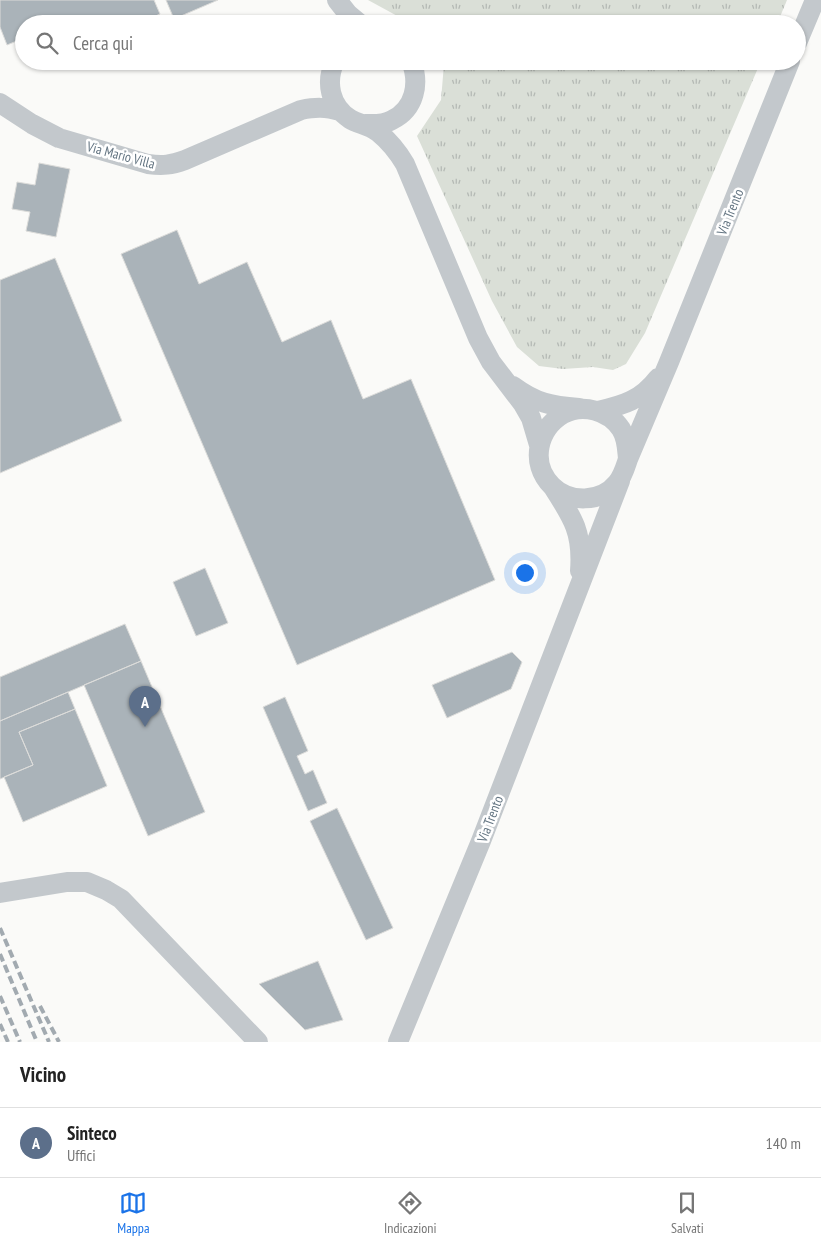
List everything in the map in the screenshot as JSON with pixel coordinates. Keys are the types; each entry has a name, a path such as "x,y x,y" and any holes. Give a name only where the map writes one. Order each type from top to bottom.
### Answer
{"street":[{"path":"336,0 338,15"},
{"path":"336,0 349,15"},
{"path":"806,22 815,0"},
{"name":"Via Mario Villa","path":"301,110 318,94 331,70"},
{"path":"332,70 329,84 332,98 340,111 351,120 365,124 377,131 398,153 405,164"},
{"path":"365,124 379,124 393,120 404,111 412,99 416,85 415,70"},
{"name":"Via Trento","path":"398,1042 481,841 626,466 786,70"},
{"name":"Via Mario Villa","path":"0,103 47,133 59,138 148,164 161,165 185,160 301,110 325,107 340,111"},
{"path":"407,107 400,136 401,151 405,164 478,338 491,362 523,404 531,418 539,445"},
{"name":"Via Trento","path":"576,594 581,548 578,534 567,509 543,474 539,460 539,445 545,431 555,419 568,412 620,406 640,396 658,379 669,362"},
{"path":"505,380 540,402 555,406 590,410 611,418 621,430 627,444 626,466"},
{"name":"Via Trento","path":"552,486 563,494 577,498 591,498 605,493 616,484 626,466"},
{"path":"0,893 67,882 87,882 106,890 121,899 258,1042"}],"green space":[{"path":"368,0 787,0 781,15 396,15"},
{"path":"444,70 757,70 645,333 626,364 613,370 593,367 563,369 539,366 517,347 492,301 417,136 441,100"}],"building":[{"path":"0,0 154,0 160,14 15,15 15,42 7,45 0,27"},
{"path":"166,0 218,0 183,15 172,15"},
{"path":"39,163 70,169 56,237 26,231 30,212 12,209 17,182 35,185"},
{"path":"177,230 199,284 247,262 282,342 331,320 363,399 411,379 495,580 297,665 121,254"},
{"path":"55,258 122,421 0,473 0,280"},
{"path":"205,568 228,623 196,636 173,582"},
{"path":"125,624 141,661 0,721 0,677"},
{"path":"512,652 522,662 511,689 447,718 432,685"},
{"path":"141,661 205,812 148,836 84,685"},
{"path":"68,692 75,709 19,732 33,765 0,779 0,721"},
{"path":"285,697 308,751 297,756 305,774 313,770 327,803 308,811 263,707"},
{"path":"75,709 107,786 23,822 4,777 33,765 19,732"},
{"path":"337,808 393,928 366,940 310,821"},
{"path":"318,961 343,1020 305,1030 259,984"}],"railway":[{"path":"0,928 49,1042"},
{"path":"0,954 37,1042"},
{"path":"0,996 20,1042"},
{"path":"40,1006 59,1042"},
{"path":"0,1024 8,1042"}],"place":[{"name":"Sinteco","path":"145,727"}]}
